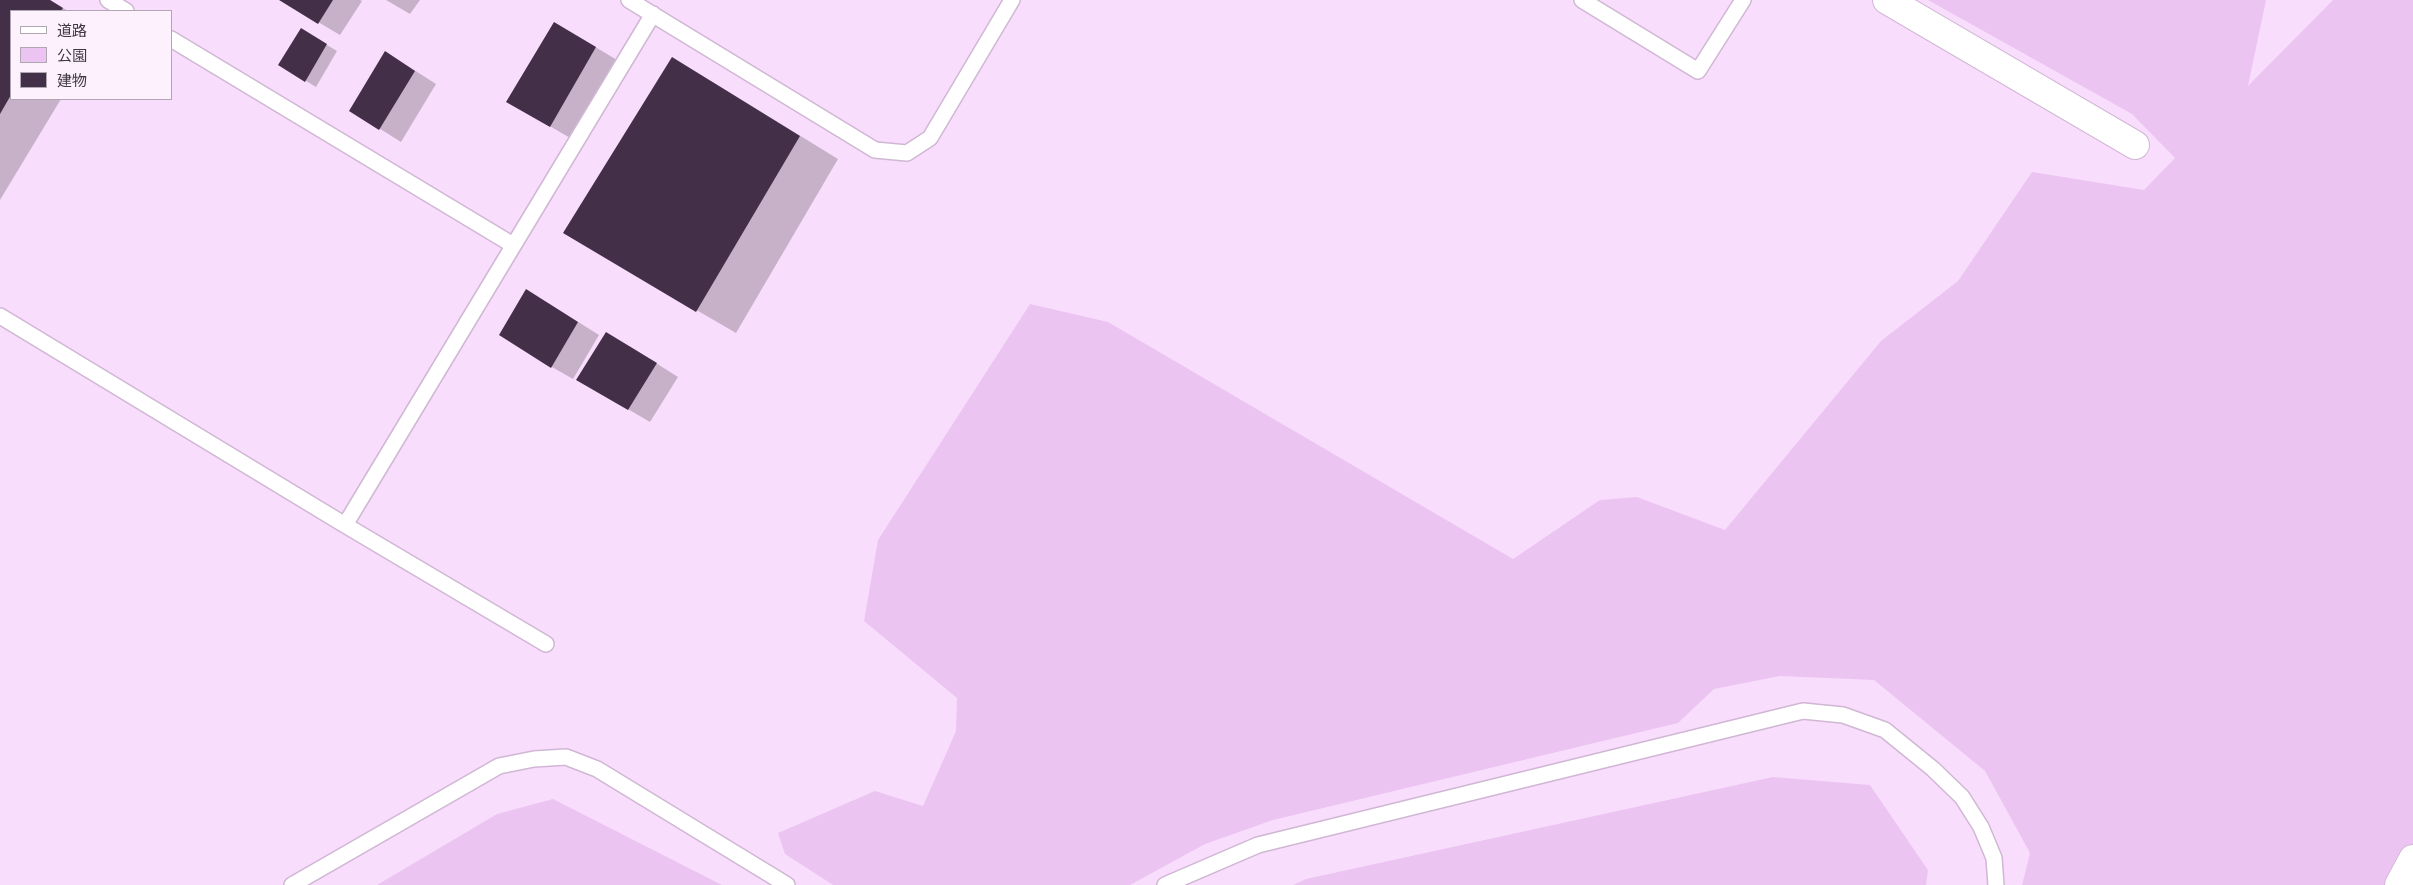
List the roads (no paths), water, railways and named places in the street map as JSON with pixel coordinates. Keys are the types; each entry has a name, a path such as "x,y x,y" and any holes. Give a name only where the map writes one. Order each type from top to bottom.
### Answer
{"street":[{"path":"1887,0 2135,145"},
{"path":"2399,885 2413,859"}],"lane":[{"path":"108,0 124,10"},
{"path":"629,0 875,150 907,153 930,138 1012,0"},
{"path":"1582,0 1698,71 1743,0"},
{"path":"345,525 653,14"},
{"path":"172,39 513,245"},
{"path":"0,316 546,644"},
{"path":"1165,885 1258,845 1803,711 1843,715 1885,730 1933,768 1962,797 1981,827 1994,858 1996,885"},
{"path":"292,885 499,766 534,759 566,757 597,769 787,885"}]}
